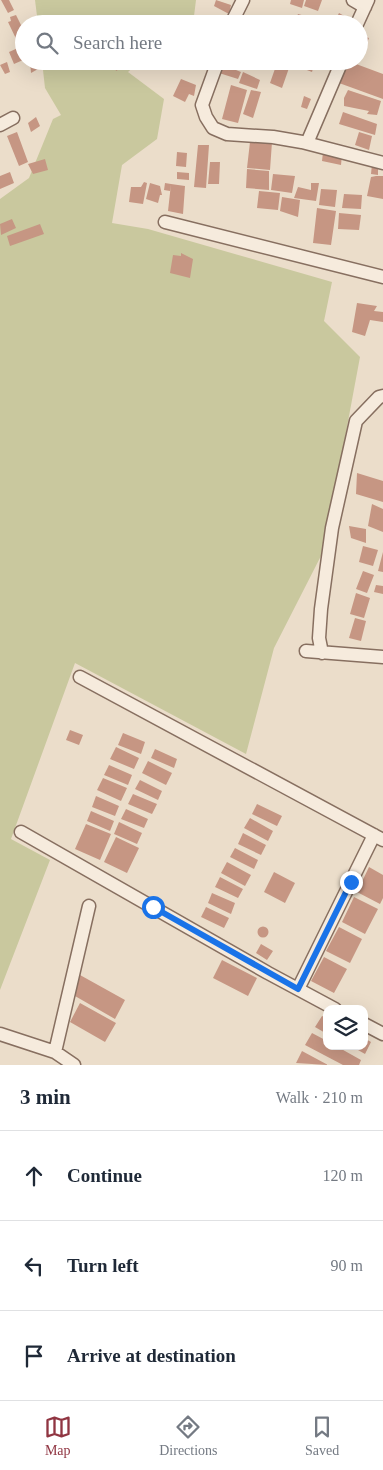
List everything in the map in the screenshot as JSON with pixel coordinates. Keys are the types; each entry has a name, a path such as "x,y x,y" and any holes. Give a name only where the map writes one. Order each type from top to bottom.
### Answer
{"street":[{"path":"236,15 243,0"},
{"path":"353,0 366,3 361,15"},
{"path":"215,70 202,105 206,117 214,128 227,134 273,136 308,143 383,163"},
{"path":"308,143 338,70"},
{"path":"0,125 13,118"},
{"path":"165,222 383,277"},
{"path":"322,653 319,638 327,554 356,421 379,397 383,396"},
{"path":"306,652 383,657"},
{"path":"80,677 379,838 298,989"},
{"path":"21,832 328,1005"},
{"path":"55,1052 88,906"},
{"path":"368,1026 383,1034"},
{"path":"0,1034 55,1052 74,1065"}],"green space":[{"path":"35,0 196,0 194,15 37,15"},
{"path":"43,70 130,70 128,72 164,99 157,139 122,165 112,223 148,229 332,282 324,321 360,357 324,550 274,648 246,754 75,663 11,839 50,860 0,990 0,199 29,178 53,119 61,115 45,88"}],"building":[{"path":"1,0 9,0 14,10 8,13"},
{"path":"216,0 231,5 229,14 214,6"},
{"path":"291,0 304,0 302,8 290,4"},
{"path":"306,0 322,0 318,11 304,6"},
{"path":"15,15 15,37 8,22 11,21 10,17"},
{"path":"15,49 15,64 14,64 9,52"},
{"path":"7,62 10,72 5,74 0,65"},
{"path":"368,68 383,74 383,99 339,83 344,70 368,70"},
{"path":"220,70 236,70 241,72 238,79 219,73"},
{"path":"275,70 288,70 282,88 270,83"},
{"path":"243,72 260,80 257,89 239,83"},
{"path":"181,79 196,85 194,96 189,94 185,102 173,96"},
{"path":"231,85 247,90 238,123 222,119"},
{"path":"251,90 261,92 253,118 243,114"},
{"path":"348,90 381,101 377,115 367,114 369,111 344,106 344,98"},
{"path":"304,96 311,99 307,109 301,107"},
{"path":"343,112 377,124 375,135 339,124"},
{"path":"36,117 40,126 31,132 28,123"},
{"path":"17,132 28,162 19,166 7,136"},
{"path":"359,132 372,136 369,150 355,145"},
{"path":"250,142 272,142 270,170 247,168"},
{"path":"198,145 209,145 206,188 194,187"},
{"path":"177,152 187,153 186,167 176,166"},
{"path":"323,152 342,155 341,165 322,161"},
{"path":"45,159 48,170 33,174 28,164"},
{"path":"210,162 220,162 219,184 208,184"},
{"path":"372,164 378,166 378,175 371,174"},
{"path":"247,169 269,171 269,190 246,188"},
{"path":"10,172 14,183 0,189 0,176"},
{"path":"177,172 189,173 189,180 177,179"},
{"path":"273,174 295,176 292,193 271,190"},
{"path":"383,176 383,199 367,196 371,177"},
{"path":"144,182 147,183 143,204 129,202 131,187 141,187"},
{"path":"150,183 160,186 162,195 160,195 158,203 146,199"},
{"path":"165,183 171,184 170,191 164,190"},
{"path":"311,183 319,183 316,201 294,198 298,187 311,190"},
{"path":"171,184 185,186 183,214 168,211"},
{"path":"321,189 337,190 335,207 319,205"},
{"path":"259,191 280,193 278,210 257,208"},
{"path":"344,194 362,195 361,209 342,208"},
{"path":"282,197 300,200 298,217 280,211"},
{"path":"317,208 336,211 331,245 313,243"},
{"path":"339,213 361,215 359,230 338,229"},
{"path":"12,219 16,228 1,235 0,224"},
{"path":"40,224 44,234 10,246 7,236"},
{"path":"181,253 193,259 190,278 170,273 173,255 181,256"},
{"path":"357,303 377,306 374,311 383,312 383,322 370,320 365,336 352,332"},
{"path":"357,473 383,481 383,502 356,494"},
{"path":"372,504 383,509 383,532 368,526"},
{"path":"349,526 366,529 366,543 351,538"},
{"path":"363,546 378,550 373,566 359,562"},
{"path":"383,552 383,572 378,571"},
{"path":"363,571 374,575 367,593 356,589"},
{"path":"376,585 383,586 383,594 374,592"},
{"path":"356,593 370,598 364,618 350,614"},
{"path":"355,618 366,621 361,641 349,638"},
{"path":"70,730 83,735 79,745 66,740"},
{"path":"123,733 145,742 141,754 118,745"},
{"path":"116,747 139,758 134,769 110,759"},
{"path":"155,749 177,759 174,768 151,758"},
{"path":"148,761 172,773 166,785 142,773"},
{"path":"109,765 132,775 128,785 104,775"},
{"path":"103,778 127,788 121,801 97,790"},
{"path":"140,780 162,791 158,800 135,789"},
{"path":"133,794 157,804 152,814 128,804"},
{"path":"96,796 119,806 115,816 92,807"},
{"path":"257,804 282,816 277,826 252,814"},
{"path":"126,809 148,819 144,828 121,819"},
{"path":"91,811 114,821 110,831 87,821"},
{"path":"250,818 273,831 268,841 244,828"},
{"path":"119,822 142,833 137,844 114,834"},
{"path":"86,824 111,834 100,860 75,849"},
{"path":"243,833 266,845 261,855 238,844"},
{"path":"116,837 139,848 127,873 104,862"},
{"path":"235,848 258,860 254,869 230,857"},
{"path":"227,862 251,875 245,886 221,873"},
{"path":"369,867 383,875 383,898 380,904 357,892"},
{"path":"274,872 295,883 285,903 264,892"},
{"path":"220,877 243,889 238,898 215,887"},
{"path":"212,893 235,903 231,914 208,903"},
{"path":"354,897 378,909 365,934 342,922"},
{"path":"206,907 229,918 224,928 201,917"},
{"path":"263,926 269,932 263,938 257,932"},
{"path":"339,927 362,939 350,963 326,951"},
{"path":"261,944 273,951 267,960 256,953"},
{"path":"324,957 347,969 334,993 311,981"},
{"path":"222,960 257,978 248,996 213,978"},
{"path":"80,975 125,1000 115,1019 75,996"},
{"path":"80,1003 116,1023 105,1042 70,1022"},
{"path":"322,1016 323,1016 323,1032 315,1027"},
{"path":"312,1033 323,1039 323,1050 343,1050 361,1060 359,1065 343,1065 305,1045"},
{"path":"358,1050 367,1050 365,1054"},
{"path":"302,1051 328,1065 296,1063"}],"route":[{"path":"153,907 298,989 351,882"}]}
